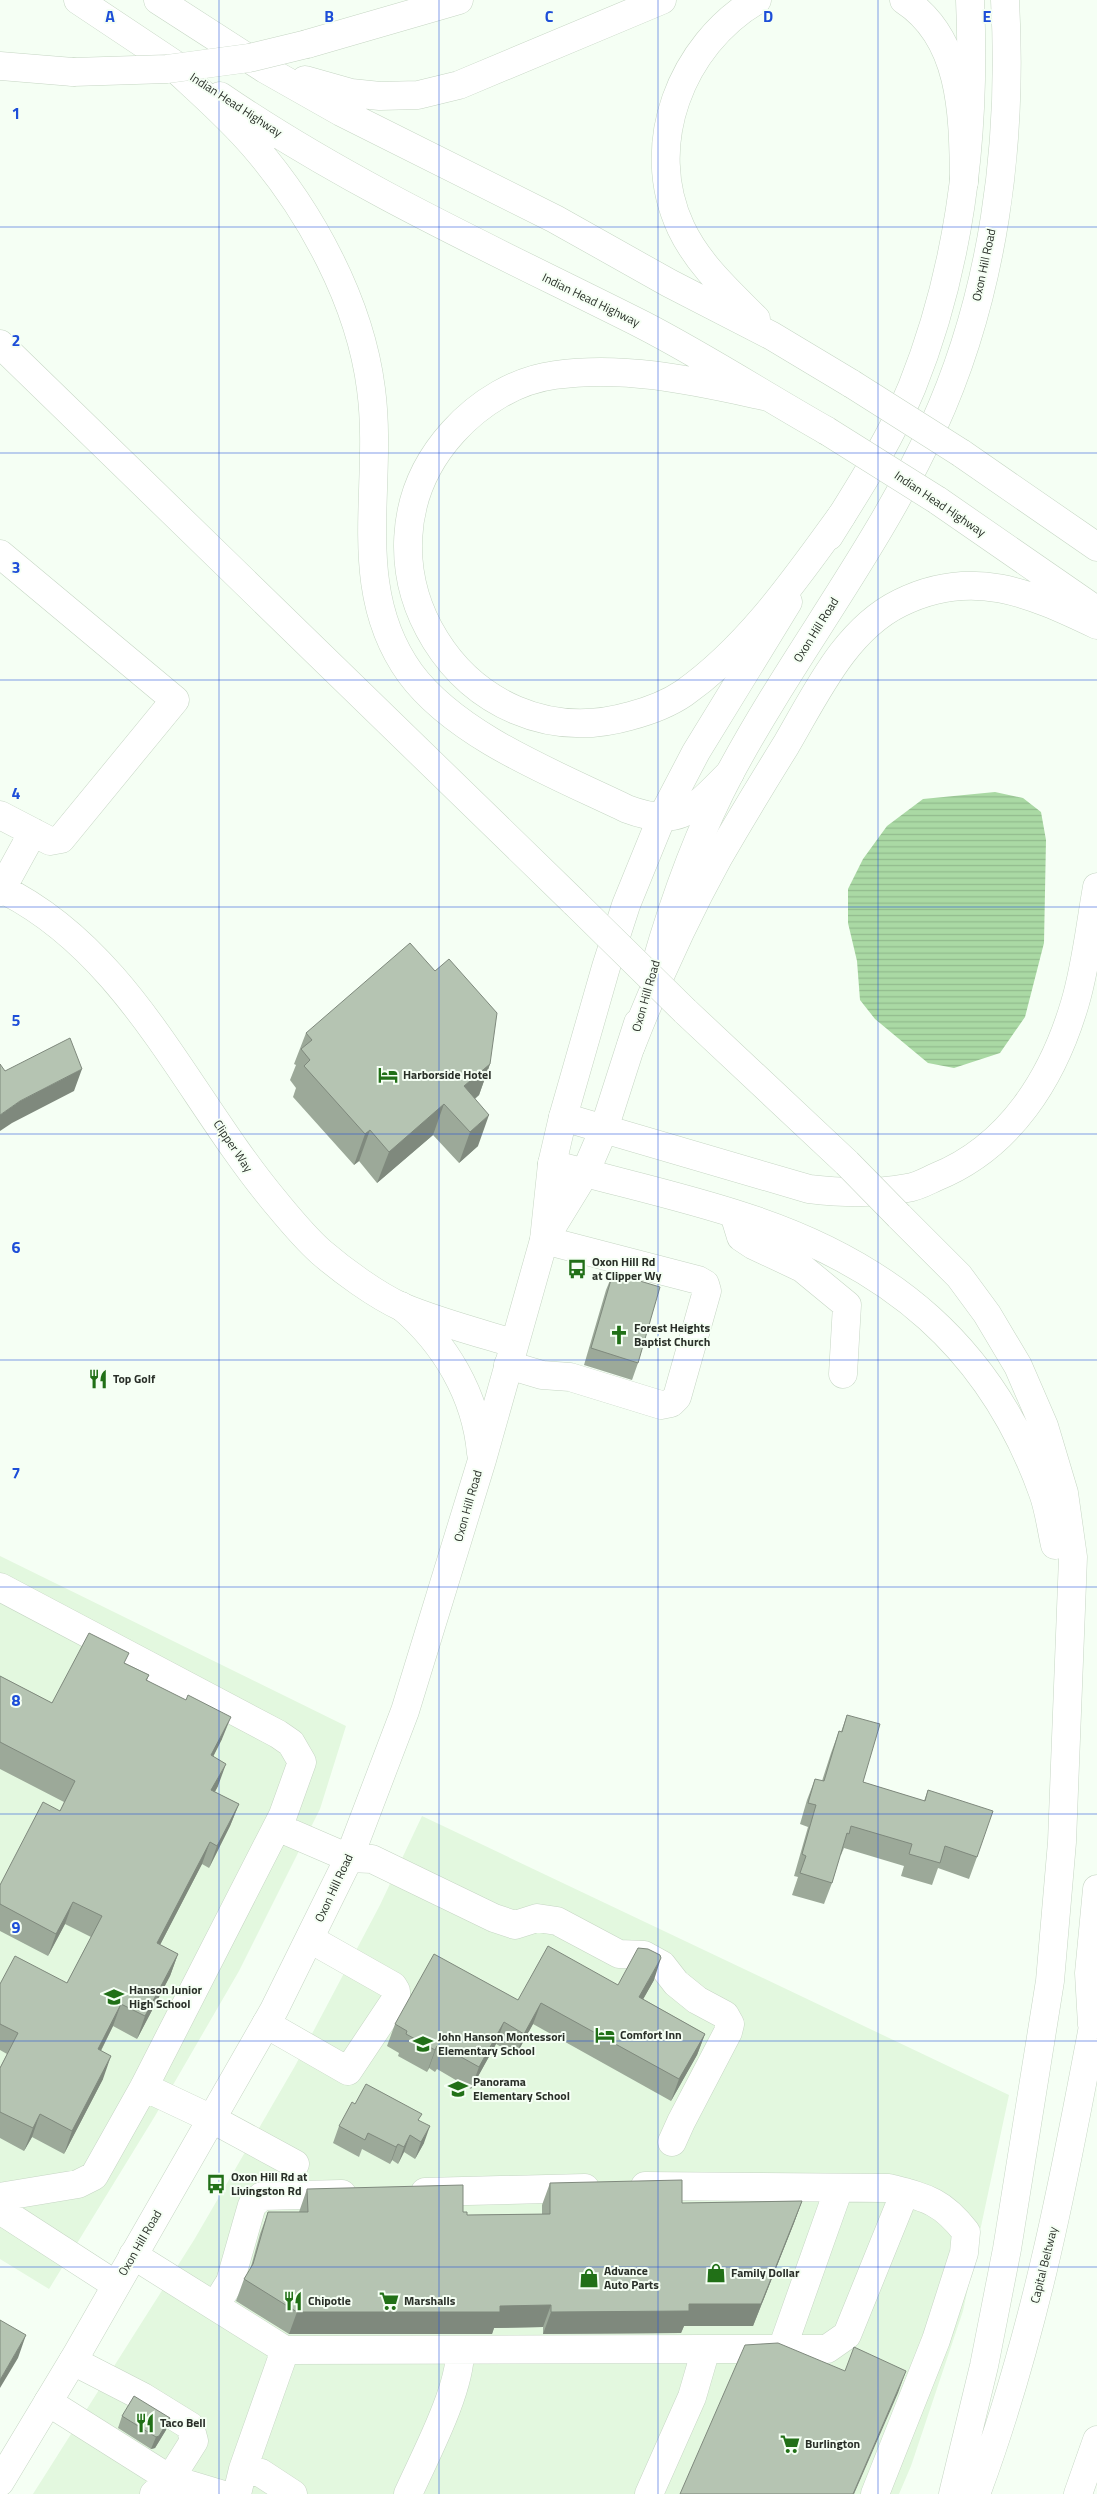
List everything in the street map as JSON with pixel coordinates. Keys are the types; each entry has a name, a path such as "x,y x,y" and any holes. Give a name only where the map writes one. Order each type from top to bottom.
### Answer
{"main road":[{"name":"Indian Head Highway","path":"78,0 239,109 320,158 444,226 645,326 764,396 827,430 937,500 1064,599 1097,611"},
{"path":"158,0 265,69 341,112 555,219 669,283 772,336 961,453 1097,547"},
{"path":"0,66 73,72 167,69 249,58 307,44 460,0"},
{"path":"265,69 351,93 380,96 418,95 459,85 662,0"},
{"path":"758,0 729,20 694,60 677,93 668,127 666,166 670,198 681,228 697,256 721,284 772,336"},
{"path":"904,0 930,24 950,58 961,117 964,182"},
{"path":"964,182 970,131 972,60 970,0"},
{"name":"Oxon Hill Road","path":"544,1240 585,1173 604,1129 675,901 695,849 730,773 901,489 933,428 954,377 971,323 988,254 999,185 1006,124 1008,49 1005,0"},
{"path":"162,56 253,144 288,188 318,236 340,279 358,334 371,388 374,442 371,552 375,595 389,638 410,673 430,697 462,723 505,749 627,809 661,819 679,816 701,802 730,773"},
{"name":"Oxon Hill Road","path":"0,2482 73,2360 266,2024 310,1939 348,1858 405,1711 482,1460 544,1240 552,1164 563,1116 623,913 661,819 696,752 888,437 921,363 945,280 964,182"},
{"path":"0,344 685,1011 847,1163 959,1276 987,1314 1018,1366 1044,1426 1064,1493 1073,1557 1062,1842 1050,1981 1007,2249 984,2366 953,2494"},
{"path":"764,396 644,373 603,370 552,375 510,388 468,415 440,446 420,482 409,525 409,569 419,607 436,645 465,678 495,700 533,717 568,724 606,723 650,710 684,693 724,659 772,607 842,514"},
{"path":"0,554 175,700 61,839 50,841 0,815"},
{"path":"631,1046 662,974 718,859 838,658 871,621 900,602 942,588 973,584 1064,599 1097,625"},
{"path":"1,889 33,832"},
{"path":"563,1116 809,1189 847,1194 909,1188 948,1172 983,1152 1012,1124 1038,1090 1060,1047 1076,1002 1097,887"},
{"name":"Clipper Way","path":"1,889 59,923 107,970 204,1102 245,1166 321,1252 355,1278 401,1306 511,1354 542,1375 570,1377 661,1404 671,1403 677,1397 707,1291 704,1284 698,1280 544,1240"},
{"path":"552,1164 734,1214 792,1234 841,1256 879,1278 920,1309 955,1341 990,1384 1022,1438 1044,1495 1058,1557 1070,1670"},
{"path":"734,1214 741,1236 753,1245 802,1268 847,1305 843,1374"},
{"path":"401,1306 436,1341 451,1363 475,1419 482,1460"},
{"path":"0,1587 278,1734 291,1743 302,1762 277,1827 144,2087 94,2176 78,2184 0,2198"},
{"path":"277,1827 348,1858 372,1859 494,1918 515,1925 537,1918 557,1921 619,1954 644,1955 662,1964 676,1983 697,2000 726,2015 730,2024 728,2032 672,2142"},
{"name":"Capital Beltway","path":"976,2494 1015,2377 1043,2273 1072,2144 1095,2018 1089,1973 1097,1889"},
{"path":"266,2024 348,2071 396,1999 396,1992 393,1986 310,1939"},
{"path":"144,2087 212,2119 295,2164"},
{"path":"401,2192 614,2187 889,2188 927,2198 952,2214 966,2232 964,2253 936,2340 875,2494"},
{"path":"782,2349 839,2188"},
{"path":"133,2255 285,2350 826,2349 847,2335 905,2192"},
{"path":"215,2306 230,2282 252,2205 262,2196 371,2193"},
{"path":"0,2210 116,2285"},
{"path":"649,2494 692,2397 706,2349"},
{"path":"240,2482 285,2350"},
{"path":"408,2494 454,2386 460,2364 460,2350"},
{"path":"73,2360 143,2397 190,2426 194,2441 162,2486"},
{"path":"48,2402 162,2486 220,2494"},
{"path":"1078,2494 1097,2440"},
{"path":"240,2482 261,2473 292,2494"}],"shaded area":[{"path":"995,792 1023,798 1041,812 1046,840 1044,943 1025,1017 1000,1053 954,1068 928,1063 875,1019 860,1000 857,961 848,923 848,889 863,859 887,826 923,799"},
{"path":"0,1556 346,1726 320,1809 239,1971 155,2116 49,2289 0,2259"},
{"path":"422,1816 1009,2095 963,2311 911,2466 899,2494 33,2494 194,2240 295,2066 380,1905"}],"building":[{"name":"Harborside Hotel","path":"410,943 435,971 449,959 497,1013 490,1064 464,1086 489,1115 470,1132 444,1104 389,1152 370,1130 365,1134 304,1066 310,1060 301,1049 312,1040 306,1033"},
{"path":"70,1038 82,1069 20,1101 0,1115 0,1064 5,1071"},
{"name":"Forest Heights Baptist Church","path":"613,1273 660,1287 638,1363 591,1348"},
{"path":"89,1633 129,1653 124,1663 149,1675 146,1680 186,1700 188,1695 231,1717 211,1755 226,1764 211,1790 239,1804 217,1846 210,1842 157,1943 178,1954 145,2016 121,2004 98,2049 111,2056 72,2131 40,2114 33,2128 0,2112 0,2068 18,2033 0,2024 0,1984 15,1956 67,1983 102,1916 73,1902 56,1934 0,1904 0,1885 43,1802 60,1811 75,1781 0,1742 0,1676 52,1703"},
{"path":"847,1715 880,1724 863,1782 925,1801 928,1790 993,1811 977,1857 945,1846 940,1863 909,1854 912,1844 851,1826 849,1834 847,1833 832,1883 800,1873 806,1856 802,1854 816,1805 808,1803 815,1779 824,1781 839,1731 842,1732"},
{"path":"548,1946 618,1985 638,1948 648,1949 660,1955 661,1958 639,1997 705,2034 679,2079 541,2003 524,2034 504,2022 479,2067 445,2048 443,2050 437,2046 435,2050 406,2034 407,2031 395,2024 434,1954 518,2000"},
{"path":"366,2084 422,2114 418,2120 430,2126 421,2142 410,2135 404,2147 398,2144 396,2147 368,2133 365,2140 339,2126 352,2102 355,2104"},
{"path":"682,2180 682,2203 802,2201 761,2304 689,2304 689,2311 551,2312 551,2305 500,2306 500,2312 297,2312 244,2279 253,2264 268,2212 308,2212 307,2189 463,2185 463,2212 467,2212 467,2215 550,2214 550,2183"},
{"path":"0,2320 26,2335 0,2380"},
{"name":"Burlington","path":"778,2343 845,2371 854,2347 906,2371 853,2494 680,2494 745,2345"},
{"path":"134,2396 170,2418 159,2436 156,2437 122,2416"}],"place":[{"name":"Harborside Hotel","path":"388,1075"},
{"name":"Oxon Hill Rd at Clipper Wy","path":"577,1269"},
{"name":"Forest Heights Baptist Church","path":"619,1335"},
{"name":"Top Golf","path":"98,1379"},
{"name":"Hanson Junior High School","path":"114,1997"},
{"name":"Comfort Inn","path":"605,2035"},
{"name":"John Hanson Montessori Elementary School","path":"423,2044"},
{"name":"Panorama Elementary School","path":"458,2089"},
{"name":"Oxon Hill Rd at Livingston Rd","path":"216,2184"},
{"name":"Family Dollar","path":"716,2273"},
{"name":"Advance Auto Parts","path":"589,2278"},
{"name":"Chipotle","path":"293,2301"},
{"name":"Marshalls","path":"389,2301"},
{"name":"Taco Bell","path":"145,2423"},
{"name":"Burlington","path":"790,2444"}]}
